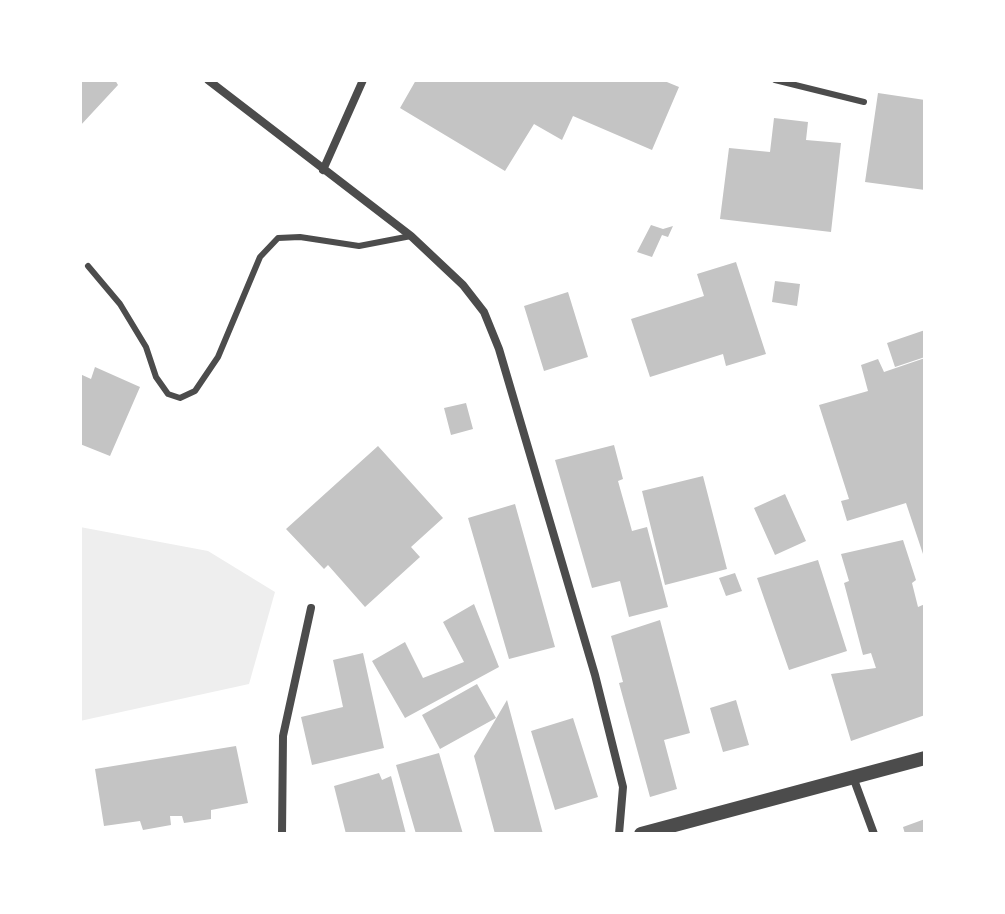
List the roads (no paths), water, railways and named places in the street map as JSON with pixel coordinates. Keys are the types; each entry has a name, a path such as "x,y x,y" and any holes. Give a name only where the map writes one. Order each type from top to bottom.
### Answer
{"street":[{"path":"208,80 411,236 477,303 499,349 595,675 623,787 619,834"},
{"path":"323,170 363,80"},
{"path":"282,834 283,736 311,608"},
{"path":"641,834 925,758"},
{"path":"853,777 874,834"}],"lane":[{"path":"775,80 864,102"},
{"path":"88,266 120,304 146,347 156,377 168,394 180,398 195,391 218,357 260,257 278,238 300,237 359,246 411,236"}]}
